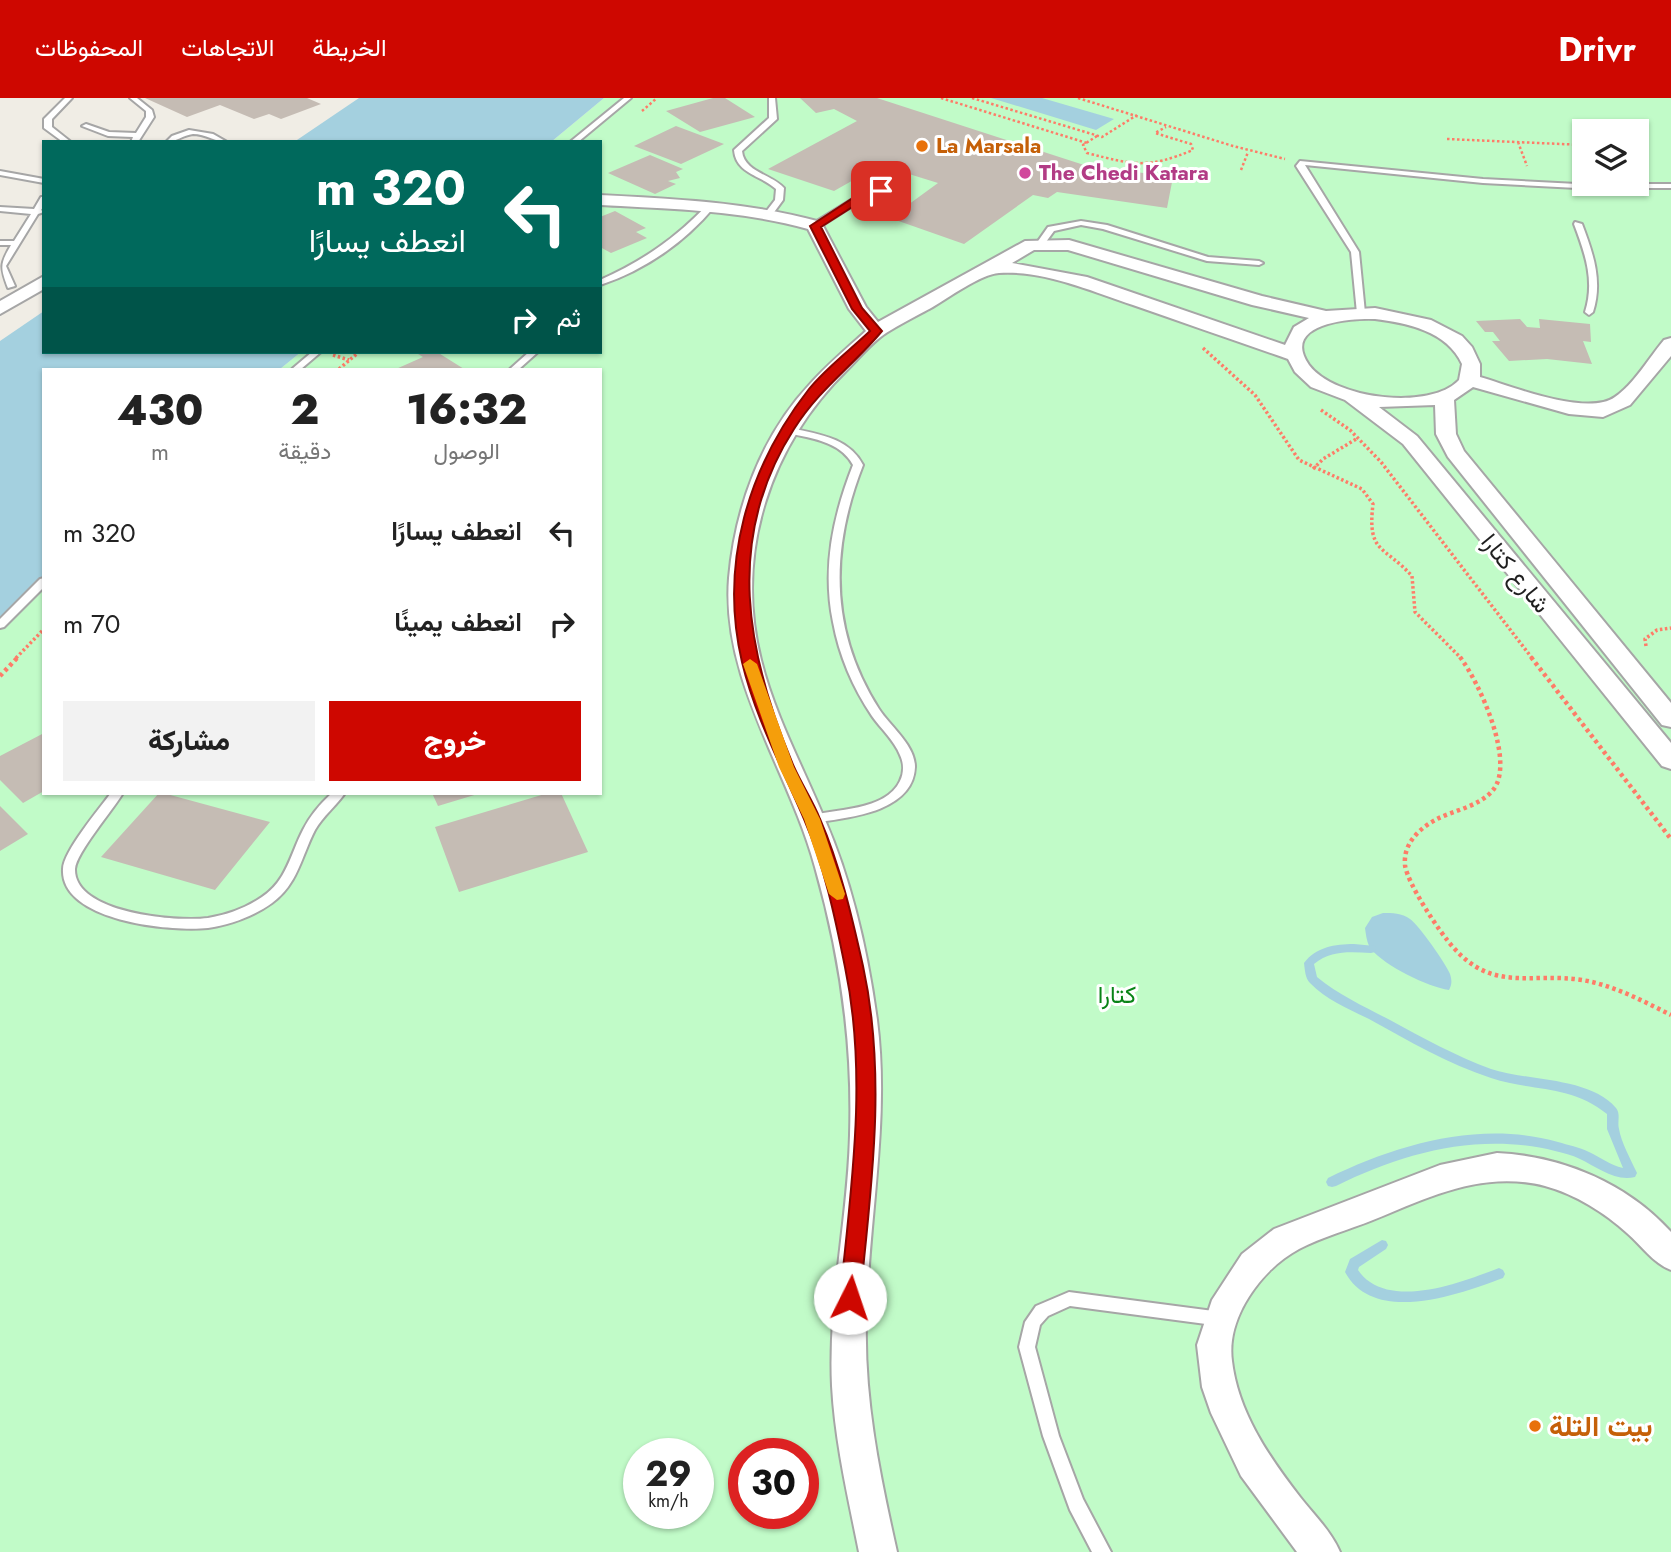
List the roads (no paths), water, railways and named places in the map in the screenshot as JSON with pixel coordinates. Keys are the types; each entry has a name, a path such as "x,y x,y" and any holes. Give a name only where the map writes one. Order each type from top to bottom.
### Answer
{"street":[{"path":"602,190 662,204"},
{"path":"602,200 711,206 769,213 815,226 822,234 831,259 858,309 877,331"},
{"path":"878,1552 858,1460 850,1387 851,1281 866,1136 863,1026 843,914 812,819 787,767 749,661 741,611 740,580 747,523 761,479 786,430 815,390 877,331 1023,248 1040,244 1069,245 1258,301 1326,316 1339,314 1361,313 1409,319 1450,337 1468,355 1472,368 1469,380 1444,397 1401,404 1352,396 1313,378 1301,367 1294,355 1294,340 1300,331 1317,321 1339,314"},
{"path":"1082,281 1113,256"},
{"path":"991,267 1028,269 1082,281 1294,355"},
{"path":"6,289 42,272"},
{"path":"0,309 42,282"},
{"path":"1469,380 1569,408 1603,411 1623,401 1671,344"},
{"name":"شارع كتارا","path":"1352,396 1410,440 1671,760"},
{"name":"شارع كتارا","path":"1444,397 1446,434 1455,453 1671,719"},
{"path":"1321,1552 1245,1450 1226,1409 1214,1358 1222,1319 1238,1283 1277,1244 1461,1172 1498,1167 1553,1174 1600,1196 1654,1235 1671,1255"}],"lane":[{"path":"65,140 48,128 48,119 69,98"},
{"path":"86,126 108,134 136,138 150,117 149,110 133,98"},
{"path":"576,140 628,98"},
{"path":"769,213 779,200 780,188 772,180 743,165 737,150 773,119 772,98"},
{"path":"173,140 185,133 197,132 219,140"},
{"path":"1361,313 1355,252 1300,164 1577,186 1671,186"},
{"path":"0,173 42,181"},
{"path":"815,226 863,196"},
{"path":"602,282 665,251 682,238 711,206"},
{"path":"0,209 39,212"},
{"path":"6,289 2,266 15,243 39,212"},
{"path":"1040,244 1051,229 1081,223 1104,227 1207,259 1259,263"},
{"path":"1578,224 1596,295 1589,312"},
{"path":"0,243 15,243"},
{"path":"297,368 315,354"},
{"path":"515,368 532,354"},
{"path":"786,430 838,444 856,459 858,465 841,510 835,546 832,574 837,624 849,665 863,693 905,752 909,766 902,787 881,803 812,819"},
{"path":"0,625 42,583"},
{"path":"116,795 70,860 68,871 76,892 97,906 169,923 189,924 209,923 249,910 285,885 295,870 308,832 337,795"},
{"path":"1102,1552 1076,1504 1051,1436 1027,1347 1033,1322 1048,1307 1069,1299 1222,1319"}],"water":[{"path":"359,98 604,98 553,140 297,140"},
{"path":"991,98 1042,98 1114,119 1096,130"},
{"path":"42,312 42,354 299,354 281,368 42,368 42,581 0,622 0,341"},
{"path":"1383,913 1404,916 1419,929 1450,974 1449,990 1407,975 1371,949 1365,928 1372,917"}],"waterway":[{"path":"1332,1182 1412,1150 1470,1139 1500,1138 1556,1146 1582,1154 1611,1169 1631,1173 1613,1129 1613,1112 1600,1101 1571,1089 1508,1078 1472,1066 1332,995 1312,979 1309,963 1323,953 1338,948 1371,949"},
{"path":"1382,1245 1354,1263 1351,1272 1364,1286 1381,1294 1421,1296 1463,1287 1499,1274"}],"place":[{"name":"La Marsala","path":"922,146"},
{"name":"The Chedi Katara","path":"1025,173"},
{"name":"بيت التلة","path":"1535,1426"}],"park label":[{"name":"كتارا","path":"1117,994"}]}
